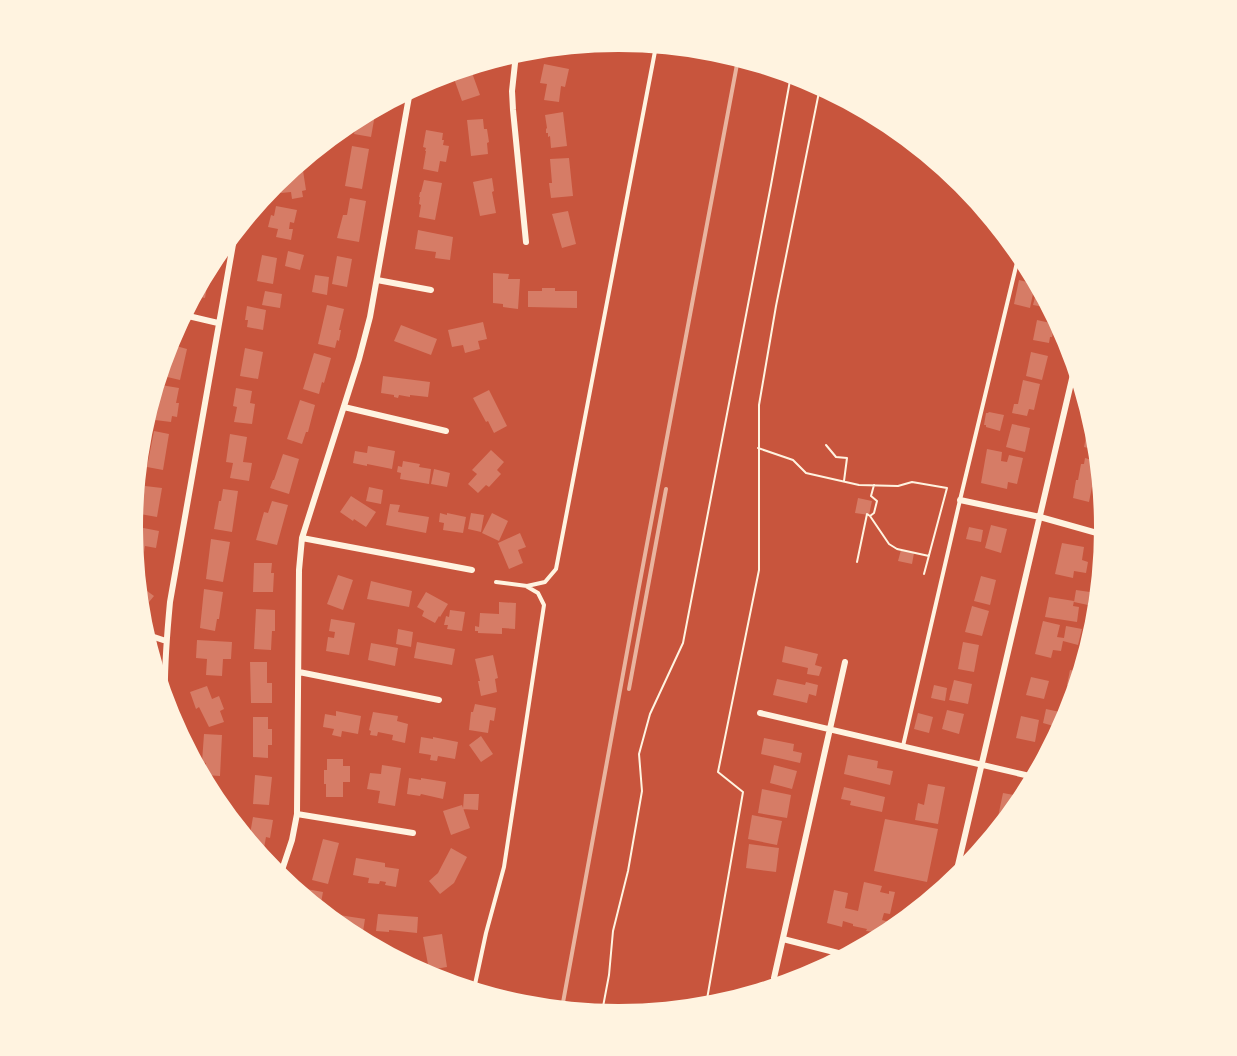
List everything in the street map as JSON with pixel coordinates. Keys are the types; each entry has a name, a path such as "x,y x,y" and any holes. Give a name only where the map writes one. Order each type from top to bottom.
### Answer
{"street":[{"path":"514,65 512,81 513,110 526,242"},
{"path":"284,865 297,814 299,570 302,538 359,359 370,317 408,102"},
{"path":"164,669 170,602 230,254"},
{"path":"377,280 431,290"},
{"path":"193,317 218,323"},
{"path":"959,859 1071,382"},
{"path":"344,407 446,431"},
{"path":"960,500 1040,517 1094,532"},
{"path":"302,538 472,570"},
{"path":"156,638 166,641"},
{"path":"774,977 845,662"},
{"path":"299,672 439,700"},
{"path":"760,713 1025,775"},
{"path":"297,814 412,833"},
{"path":"783,939 833,952"}],"lane":[{"path":"525,586 545,582 556,569 654,54"},
{"path":"903,747 1016,267"},
{"path":"476,981 504,867 544,605 538,592 525,586 496,582"}],"path":[{"path":"604,1003 613,931 628,871 642,791 639,754 650,714 683,643 789,85"},
{"path":"708,995 743,792 718,772 759,570 759,405 818,97"},
{"path":"826,445 836,457 847,458 844,481"},
{"path":"758,448 793,460 806,473 859,484 898,486 912,482 946,488 924,574"},
{"path":"857,562 867,514 870,516 874,513 877,501 871,496 874,485"},
{"path":"870,516 889,544 897,549 929,556"}],"building":[{"path":"544,64 569,69 565,87 561,86 559,102 544,100 547,84 540,83"},
{"path":"473,76 480,95 462,101 455,82"},
{"path":"563,112 567,146 551,148 550,136 548,137 546,133 545,115"},
{"path":"483,119 489,142 487,143 488,154 471,156 467,120"},
{"path":"374,120 371,137 354,133"},
{"path":"426,130 443,133 443,145 449,146 446,162 440,161 438,172 423,169"},
{"path":"352,146 369,149 362,189 345,186"},
{"path":"569,158 573,196 551,198 550,159"},
{"path":"303,173 306,190 302,191 303,197 292,199 291,192 281,193"},
{"path":"492,178 496,213 480,216 473,182"},
{"path":"424,180 442,183 435,220 419,217 421,205 419,197"},
{"path":"350,198 366,201 359,242 337,238 343,215 347,215"},
{"path":"276,206 297,210 294,223 290,222 289,229 293,229 291,240 276,237 278,229 268,227"},
{"path":"568,211 576,244 562,248 552,214"},
{"path":"418,230 453,237 450,260 435,258 436,252 415,249"},
{"path":"288,251 304,255 300,270 285,266"},
{"path":"262,255 277,258 273,284 257,281"},
{"path":"337,256 352,259 347,287 332,284"},
{"path":"493,273 509,274 508,279 520,279 518,309 493,303"},
{"path":"315,275 329,277 327,295 312,292"},
{"path":"1019,280 1025,281 1033,295 1030,308 1014,304"},
{"path":"542,288 555,288 555,291 577,291 577,308 528,307 528,291 542,291"},
{"path":"265,291 282,294 280,308 262,305"},
{"path":"327,305 344,309 339,341 337,340 335,348 318,344"},
{"path":"247,306 266,310 263,330 247,327 248,320 245,320"},
{"path":"1037,320 1047,322 1053,334 1049,343 1033,340"},
{"path":"483,322 487,339 478,341 480,349 465,353 463,345 452,347 448,330"},
{"path":"401,325 437,339 431,355 394,341"},
{"path":"179,347 187,349 180,380 167,377"},
{"path":"245,348 263,352 258,379 240,376"},
{"path":"1031,352 1048,356 1042,380 1026,376"},
{"path":"314,353 331,358 319,394 303,389"},
{"path":"383,376 430,382 428,397 399,395 398,398 381,393"},
{"path":"1023,380 1040,384 1034,410 1029,409 1027,416 1012,413 1014,404 1018,404"},
{"path":"165,386 179,388 176,403 179,403 177,417 172,416 171,422 155,420"},
{"path":"236,388 252,391 250,403 255,404 252,424 234,422 237,407 233,406"},
{"path":"489,390 507,426 494,433 473,398"},
{"path":"300,400 315,405 308,432 302,444 287,439"},
{"path":"986,413 1004,415 1000,431 984,425"},
{"path":"1012,424 1030,428 1025,452 1006,447"},
{"path":"154,431 169,434 163,470 147,467"},
{"path":"230,434 247,437 243,462 252,463 249,481 230,478 233,463 226,462"},
{"path":"368,446 395,451 392,469 353,463 355,451 367,453"},
{"path":"987,449 1002,452 1001,461 1007,462 1009,455 1023,458 1017,484 1008,482 1007,489 981,483"},
{"path":"491,450 504,462 497,470 501,474 489,487 486,485 478,493 468,484 477,474 472,470"},
{"path":"283,454 299,459 289,494 270,488"},
{"path":"1085,458 1089,459 1092,487 1089,502 1073,498 1081,464 1084,464"},
{"path":"403,461 431,469 429,484 400,479 401,473 397,472 398,466 402,467"},
{"path":"434,469 450,473 447,487 431,484"},
{"path":"145,486 162,488 157,517 143,515"},
{"path":"369,487 383,490 381,504 366,501"},
{"path":"223,489 238,491 232,532 214,529"},
{"path":"351,496 376,512 366,527 340,512"},
{"path":"858,498 872,501 869,515 855,513"},
{"path":"272,501 288,505 277,545 256,540 264,512 268,513"},
{"path":"390,504 400,505 398,512 429,517 426,533 386,525"},
{"path":"440,513 466,517 463,533 443,530 444,523 439,522"},
{"path":"471,513 484,515 481,532 468,529"},
{"path":"492,513 508,521 499,541 482,533"},
{"path":"991,525 1007,529 1001,553 985,548"},
{"path":"969,527 983,530 981,542 966,539"},
{"path":"143,528 159,531 156,548 145,546 144,554"},
{"path":"520,533 526,547 518,550 523,563 509,569 498,543"},
{"path":"211,539 230,542 223,582 206,579"},
{"path":"1062,543 1084,547 1082,560 1088,562 1086,573 1074,571 1073,578 1055,574"},
{"path":"901,550 914,553 912,564 898,561"},
{"path":"254,563 272,563 273,592 253,592"},
{"path":"338,575 353,580 343,610 327,604"},
{"path":"981,576 996,580 990,605 974,601"},
{"path":"371,581 412,591 409,607 367,599"},
{"path":"204,589 223,592 215,631 200,628"},
{"path":"1076,590 1090,592 1088,605 1074,602"},
{"path":"147,591 154,596 149,602"},
{"path":"426,592 448,604 435,623 422,616 424,611 417,607"},
{"path":"1049,597 1074,601 1073,606 1079,607 1077,622 1045,617"},
{"path":"499,602 516,603 515,629 502,628 502,634 475,631 475,626 479,627 480,613 499,614"},
{"path":"972,606 989,611 982,636 965,632"},
{"path":"256,609 275,610 275,631 272,631 271,650 254,649"},
{"path":"450,610 465,612 462,631 447,629 448,625 444,625"},
{"path":"331,619 355,623 349,655 326,651 328,637 334,638 335,632 329,631"},
{"path":"1043,621 1060,625 1057,637 1064,638 1066,626 1082,629 1078,645 1063,641 1061,651 1053,650 1051,658 1035,654"},
{"path":"398,629 413,632 411,647 396,644"},
{"path":"197,640 232,642 231,659 223,659 222,676 206,675 207,659 196,658"},
{"path":"417,642 455,649 452,665 414,658"},
{"path":"963,642 979,645 974,672 958,669"},
{"path":"371,643 398,648 395,666 368,660"},
{"path":"785,646 818,654 815,665 822,667 819,676 807,674 808,668 782,662"},
{"path":"493,655 498,678 495,679 497,692 481,696 475,659"},
{"path":"250,662 267,662 267,683 272,683 272,703 251,703"},
{"path":"1031,677 1049,681 1044,699 1026,695"},
{"path":"777,679 805,685 806,682 818,685 816,696 809,694 807,703 773,695"},
{"path":"954,680 972,684 968,704 949,700"},
{"path":"934,685 947,688 945,701 931,698"},
{"path":"207,686 212,699 219,696 224,709 220,711 224,722 209,727 199,707 196,709 190,692"},
{"path":"475,704 496,708 494,721 490,720 488,733 469,730 471,712"},
{"path":"1046,709 1057,711 1051,725 1043,723"},
{"path":"947,710 964,714 959,734 942,729"},
{"path":"336,711 361,716 358,734 342,731 341,737 332,735 334,729 323,727 325,714 336,716"},
{"path":"373,712 398,716 397,721 408,724 405,743 392,740 393,735 378,732 377,736 370,735"},
{"path":"918,713 933,717 929,733 914,729"},
{"path":"1021,716 1039,720 1035,742 1016,738"},
{"path":"253,717 268,717 268,729 272,729 272,745 268,745 268,758 253,757"},
{"path":"204,734 222,735 220,776 213,776 202,757"},
{"path":"481,736 493,754 481,762 469,745"},
{"path":"421,737 458,742 455,759 438,756 437,761 430,760 431,755 419,753"},
{"path":"764,738 794,744 793,751 802,753 800,763 761,754"},
{"path":"848,755 878,761 877,768 893,771 890,785 844,774"},
{"path":"327,759 343,759 343,766 350,766 350,782 343,782 343,797 326,797 324,770 327,770"},
{"path":"382,765 401,768 395,806 378,803 380,791 367,789 370,773 381,774"},
{"path":"774,765 797,771 792,789 770,783"},
{"path":"255,775 272,777 269,805 253,804"},
{"path":"409,778 446,782 443,799 421,794 420,796 407,794"},
{"path":"928,784 945,787 938,824 915,820 918,803 924,805"},
{"path":"844,787 885,797 882,812 850,805 851,801 841,799"},
{"path":"762,789 791,795 787,818 758,813"},
{"path":"1003,793 1012,795 999,813"},
{"path":"464,794 479,794 478,810 463,809"},
{"path":"462,805 470,828 451,835 443,811"},
{"path":"752,815 782,821 777,845 748,839"},
{"path":"253,817 273,820 270,838 266,837 264,846 251,829"},
{"path":"885,819 938,829 927,882 874,871"},
{"path":"323,839 339,843 328,884 312,880"},
{"path":"749,844 779,848 776,872 746,868"},
{"path":"451,848 467,857 454,883 440,894 429,881 438,873"},
{"path":"356,858 385,863 385,867 399,869 396,887 385,885 386,882 380,881 379,884 368,883 369,878 353,875"},
{"path":"864,882 882,886 880,892 889,894 889,891 895,892 890,914 884,913 882,920 886,921 870,931 843,921 842,927 827,923 834,890 848,893 845,908 858,911"},
{"path":"311,890 323,892 322,899"},
{"path":"378,914 418,917 417,933 376,931"},
{"path":"344,916 365,919 363,929"},
{"path":"442,934 447,967 440,968 428,963 423,937"}],"railway":[{"path":"564,1000 736,68"},
{"path":"629,689 666,489"}]}
